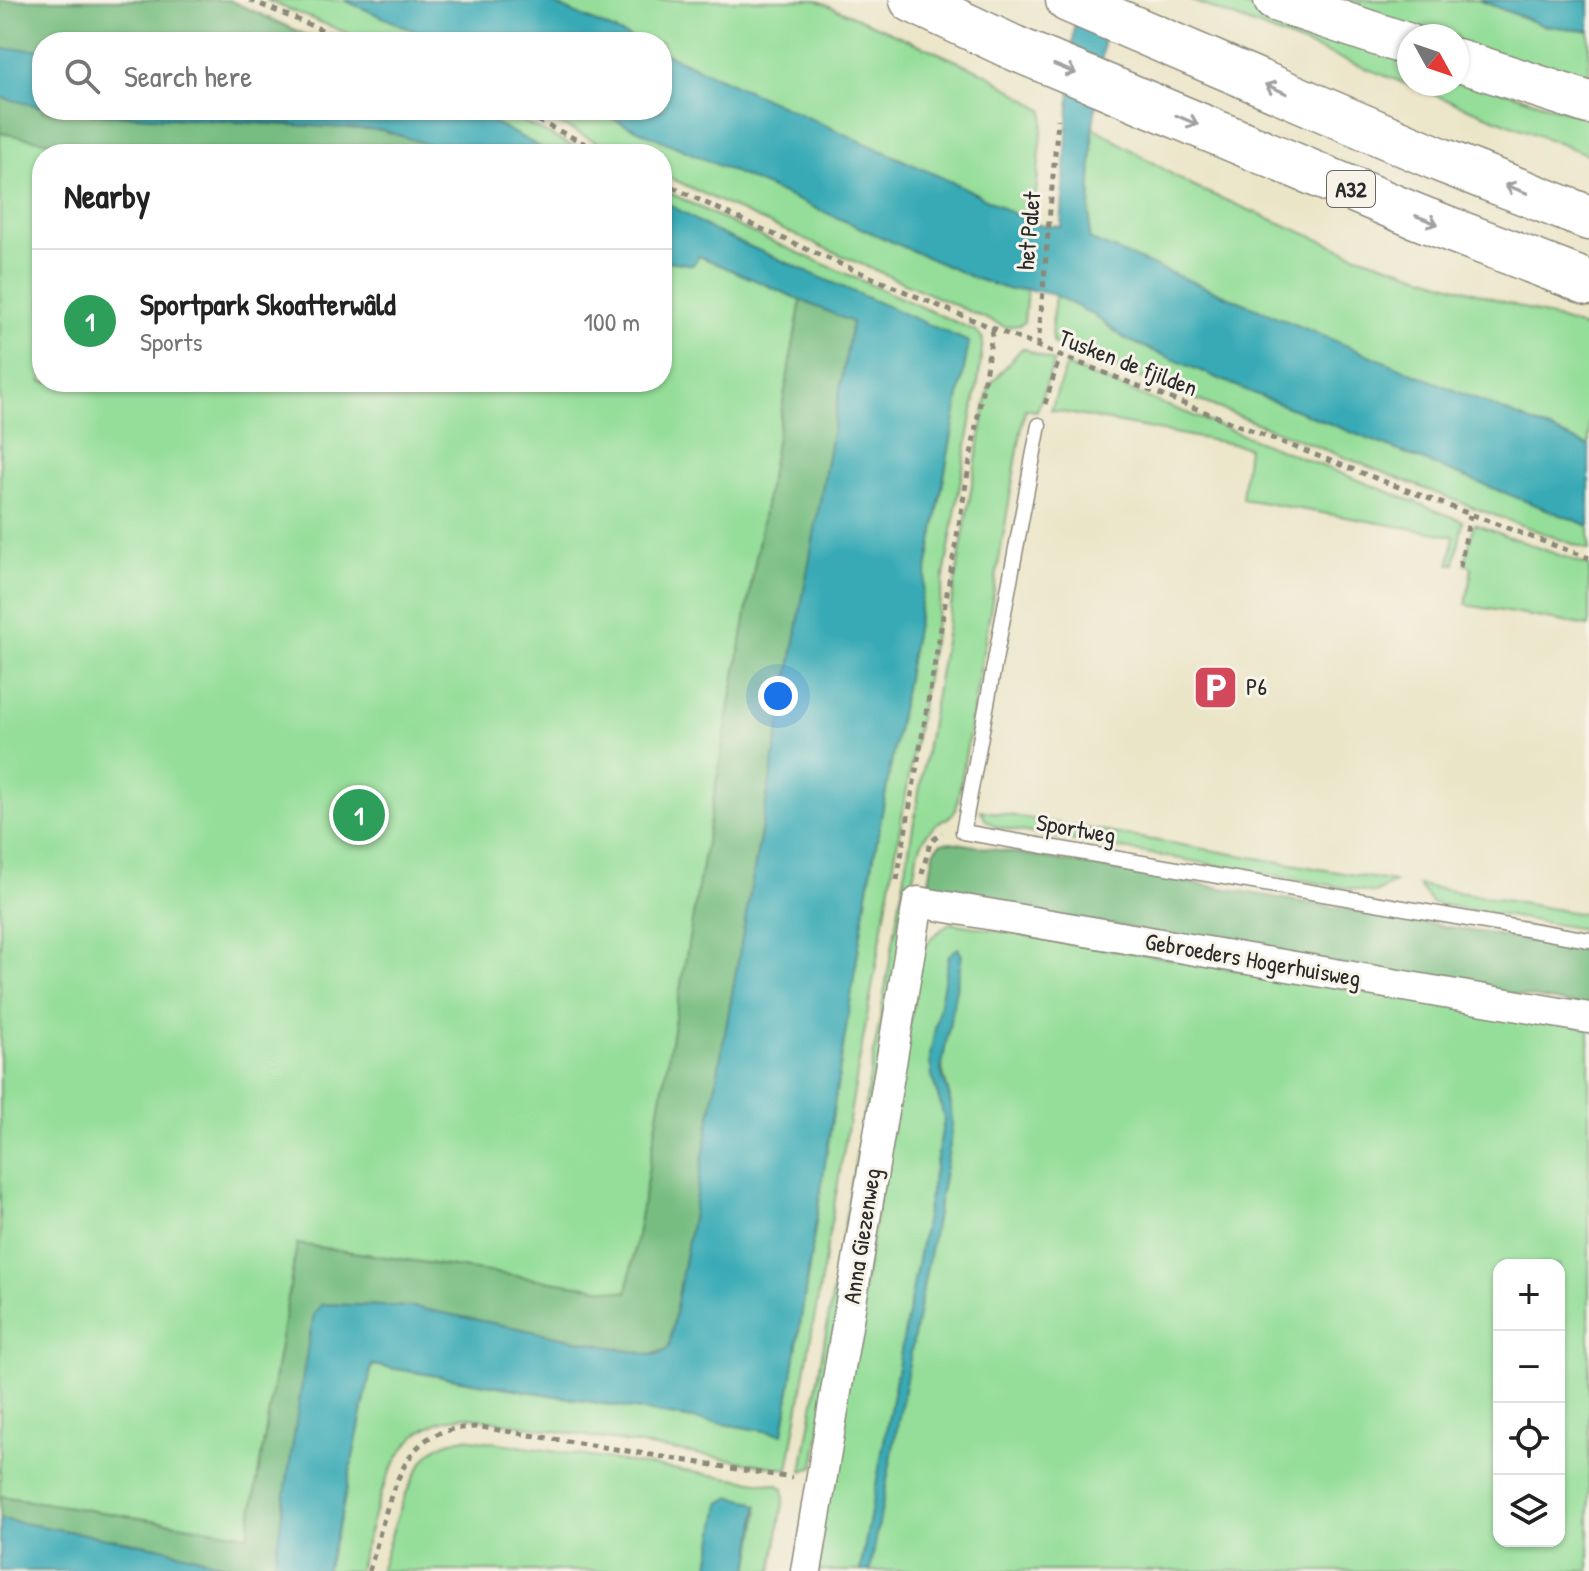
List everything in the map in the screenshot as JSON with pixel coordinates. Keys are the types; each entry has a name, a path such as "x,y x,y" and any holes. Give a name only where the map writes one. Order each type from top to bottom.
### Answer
{"highway":[{"name":"A32","path":"912,0 1014,48 1418,217 1589,283"},
{"path":"1068,0 1427,154 1589,218"}],"main road":[{"path":"1275,0 1397,41"},
{"path":"1469,64 1589,103"}],"street":[{"name":"Gebroeders Hogerhuisweg","path":"918,902 1589,1018"},
{"name":"Anna Giezenweg","path":"806,1571 918,902"}],"lane":[{"path":"963,832 1039,425"},
{"name":"Sportweg","path":"963,832 1589,940"}],"path":[{"path":"250,0 327,32"},
{"name":"het Palet","path":"1038,347 1058,119"},
{"path":"536,120 586,144"},
{"name":"Tusken de fjilden","path":"672,187 1060,356 1589,558"},
{"path":"1039,425 1060,356"},
{"path":"1460,567 1470,515"},
{"path":"918,902 925,855 930,843 939,832 963,832"},
{"path":"369,1571 396,1485 410,1457 427,1439 458,1428 481,1427 821,1482"}],"green space":[{"path":"0,0 229,0 299,32 32,32 32,49 0,49"},
{"path":"266,0 344,0 416,32 344,32"},
{"path":"545,0 816,0 987,74 1044,111 1033,224 965,188 672,56 672,32 617,32"},
{"path":"1190,0 1227,0 1397,57 1397,80"},
{"path":"1322,0 1479,0 1541,25 1589,31 1589,88 1469,48 1469,24 1397,25"},
{"path":"1469,80 1589,119 1589,155 1437,96 1469,96"},
{"path":"0,97 32,105 32,120 206,120 382,130 427,144 61,144 0,133"},
{"path":"0,117 160,144 32,144 32,392 672,392 672,262 693,265 699,256 801,300 638,1302 297,1249 250,1546 0,1498"},
{"path":"489,120 519,120 569,144 534,144"},
{"path":"552,120 616,120 670,144 601,144"},
{"path":"1093,127 1192,186 1354,254 1589,329 1589,446 1089,239"},
{"path":"672,145 974,278 1010,290 1027,289 1024,322 1005,327 672,179"},
{"path":"672,194 737,226 976,331 983,339 788,1469 465,1416 454,1418 423,1430 398,1457 381,1494 358,1571 326,1571 341,1516 372,1365 783,1434 867,894 969,342 714,231 672,206"},
{"path":"1055,295 1092,314 1125,339 1589,526 1589,550 1054,344 1051,333"},
{"path":"801,300 852,322 669,1348 651,1355 413,1307 322,1304 275,1559 269,1571 246,1571 163,1548 0,1519 0,1496 248,1535 297,1244 627,1292"},
{"path":"1022,348 1054,362 1037,411 1025,409 956,810 932,828 917,855 814,1467 802,1471 989,386"},
{"path":"1066,366 1463,521 1455,564 1450,564 1454,536 1242,499 1248,447 1051,410"},
{"path":"1474,524 1589,566 1589,626 1466,605 1472,567 1465,564"},
{"path":"980,810 1395,882 1375,893 997,827 986,820"},
{"path":"951,842 1589,951 1589,1007 927,893 934,852 941,843"},
{"path":"1418,885 1589,915 1589,930 1432,903"},
{"path":"950,923 1589,1028 1589,1571 870,1571 951,1139 951,1103 942,1058 935,1089 944,1120 860,1571 814,1571 922,952 932,937"},
{"path":"465,1438 778,1485 783,1489 784,1497 772,1571 749,1571 759,1511 720,1504 708,1571 380,1571 401,1506 416,1473 435,1449"}],"water":[{"path":"344,0 545,0 617,32 416,32"},
{"path":"1076,0 1105,0 1103,49 1093,127 1089,239 1589,446 1589,526 1125,339 1092,314 1055,295 1027,289 1010,290 974,278 616,120 672,120 672,56 965,188 1033,224 1061,227"},
{"path":"1479,0 1589,0 1589,31 1542,25"},
{"path":"0,49 32,49 32,105 0,97"},
{"path":"206,120 489,120 534,144 427,144 382,130"},
{"path":"672,206 714,231 969,342 867,894 783,1434 372,1365 341,1516 326,1571 269,1571 275,1559 308,1344 314,1314 322,1304 413,1307 650,1355 662,1353 669,1347 852,322 699,256 693,265 672,262"},
{"path":"958,948 962,956 941,1071 949,1095 951,1139 870,1571 860,1571 944,1120 931,1072 930,1055 949,955"},
{"path":"732,1497 758,1506 749,1571 708,1571 720,1503"},
{"path":"0,1519 163,1548 246,1571 0,1571"}],"place":[{"name":"P6","path":"1215,687"},
{"name":"Sportpark Skoatterwâld","path":"359,815"}]}
